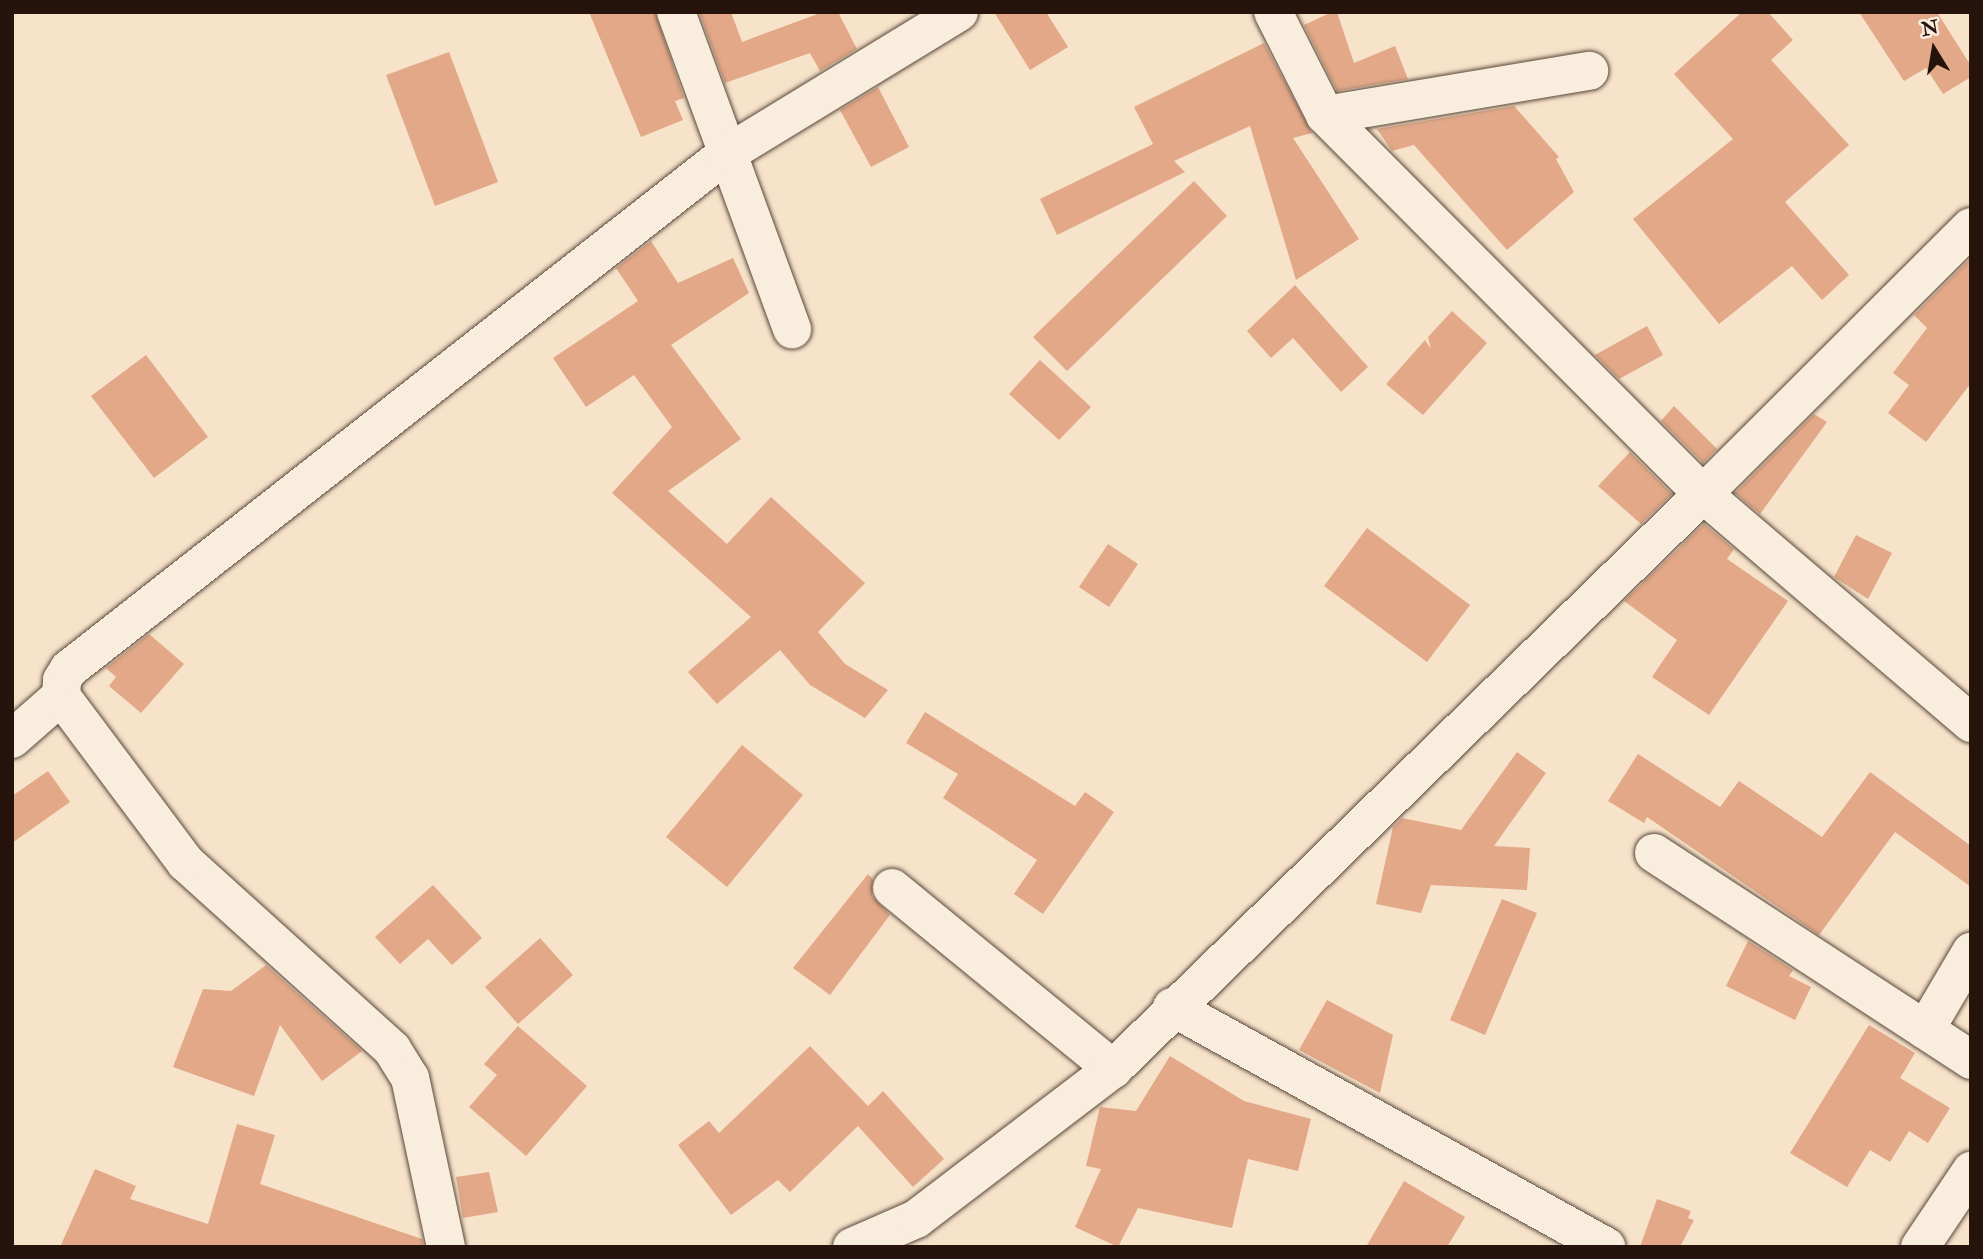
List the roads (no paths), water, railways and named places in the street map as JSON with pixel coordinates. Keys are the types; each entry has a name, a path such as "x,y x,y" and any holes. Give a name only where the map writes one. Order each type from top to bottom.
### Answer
{"street":[{"path":"676,12 725,155 792,329"},
{"path":"446,1247 410,1078 392,1049 186,863 61,696 62,680 69,669 725,155 959,12"},
{"path":"1273,12 1325,115 1703,494 1971,723"},
{"path":"1325,115 1589,71"},
{"path":"852,1247 916,1219 1112,1069 1172,1007 1703,494 1971,227"},
{"path":"12,739 61,696"},
{"path":"1654,853 1971,1060"},
{"path":"892,888 1112,1069"},
{"path":"1925,1030 1971,952"},
{"path":"1172,1007 1606,1247"},
{"path":"1920,1247 1971,1171"}]}
